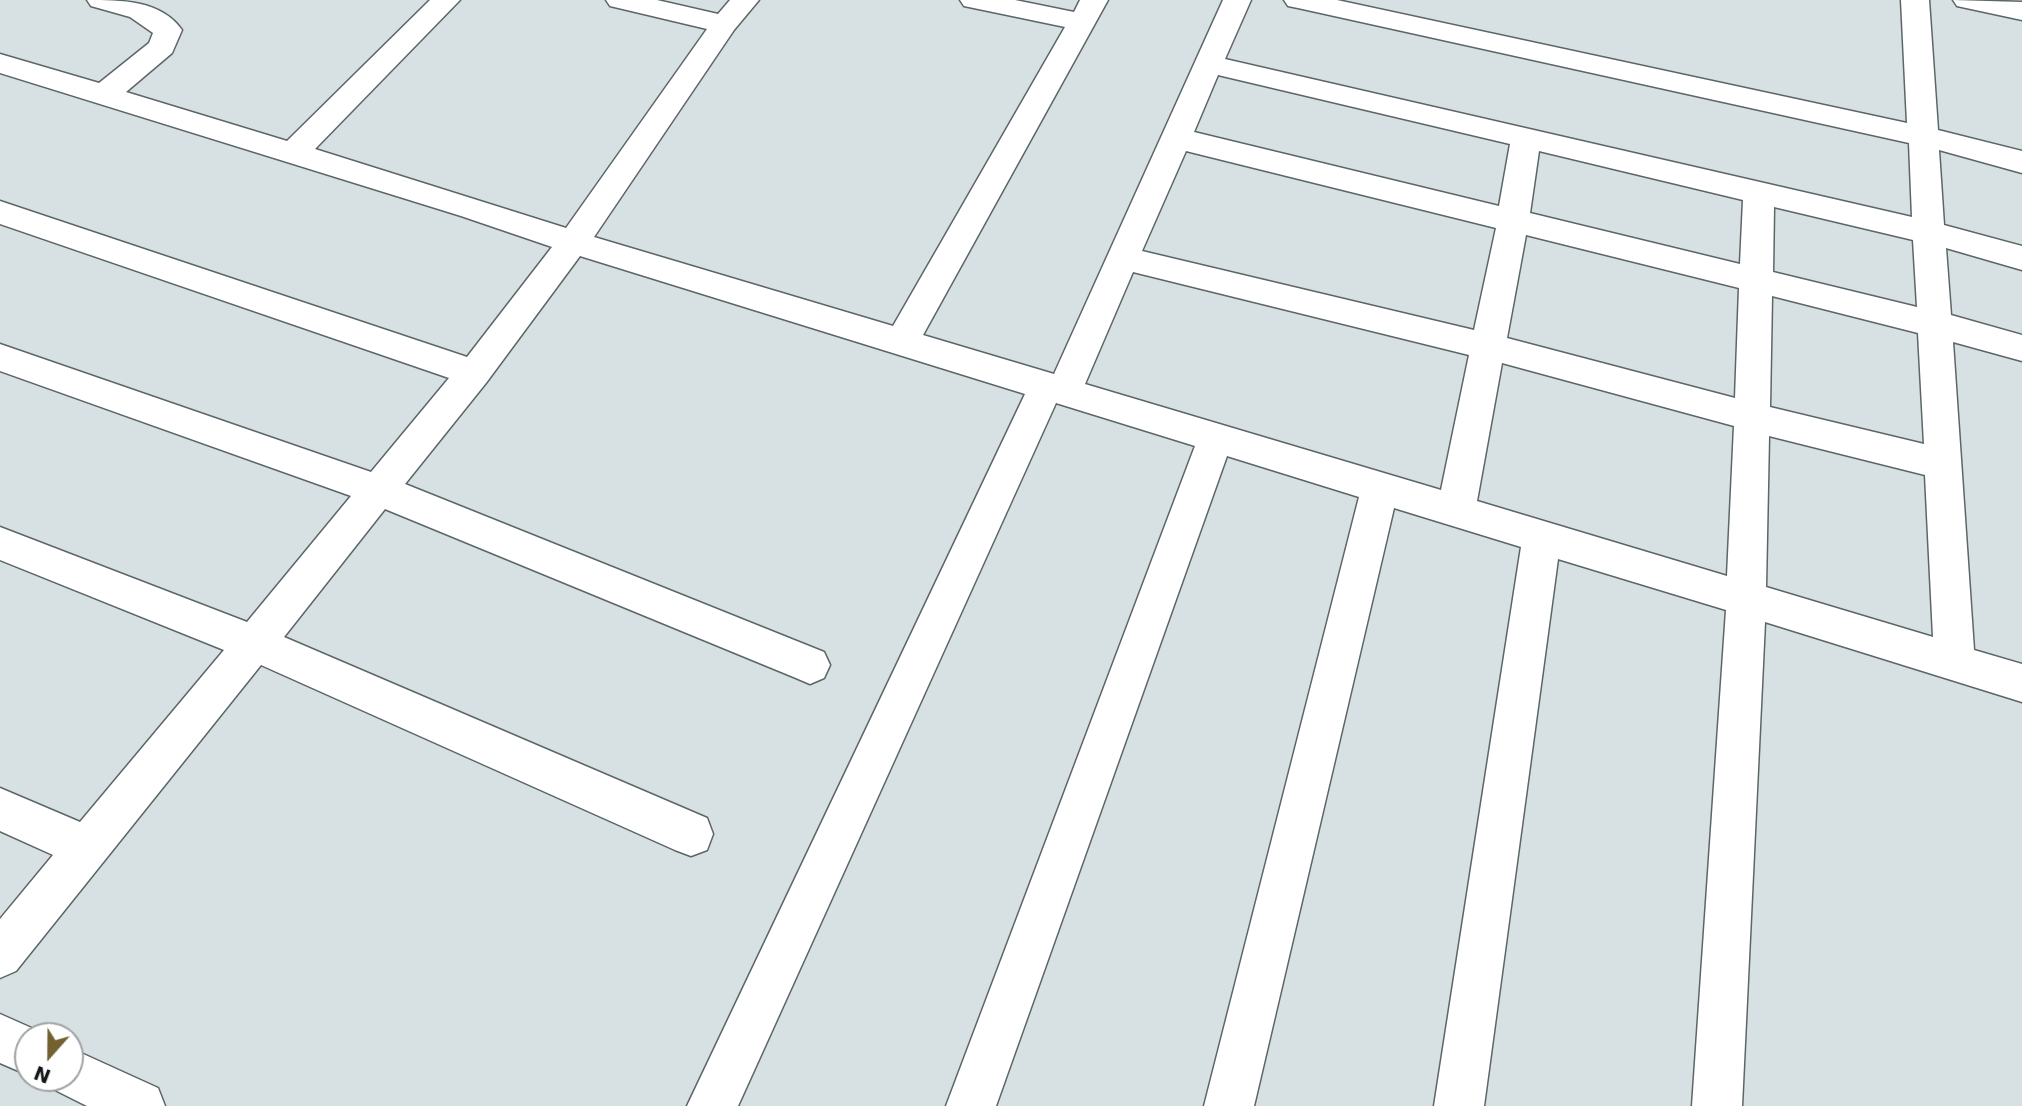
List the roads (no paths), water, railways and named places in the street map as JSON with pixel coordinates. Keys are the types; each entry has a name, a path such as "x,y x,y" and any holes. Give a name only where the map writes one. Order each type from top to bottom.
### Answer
{"street":[{"path":"101,0 140,10 168,30 162,47 103,95"},
{"path":"293,153 446,0"},
{"path":"620,0 724,24"},
{"path":"0,955 474,373 573,242 724,24 745,0"},
{"path":"902,341 1088,11 974,0"},
{"path":"712,1106 1056,388 1123,258 1237,0"},
{"path":"1298,0 1923,136 2022,163"},
{"path":"1914,0 1955,663"},
{"path":"1967,0 2022,11"},
{"path":"0,63 573,242 2022,683"},
{"path":"1209,64 1929,232 2022,258"},
{"path":"1176,138 1935,324 2022,348"},
{"path":"1456,510 1513,220 1526,138"},
{"path":"1717,1106 1746,599 1759,192"},
{"path":"0,212 474,373"},
{"path":"1123,258 1488,346 1752,417 1943,464"},
{"path":"0,357 379,490 810,666"},
{"path":"971,1106 1216,437"},
{"path":"1229,1106 1380,487"},
{"path":"1459,1106 1542,537"},
{"path":"0,542 254,643 691,834"},
{"path":"0,809 87,848"},
{"path":"84,1079 140,1106"}]}
